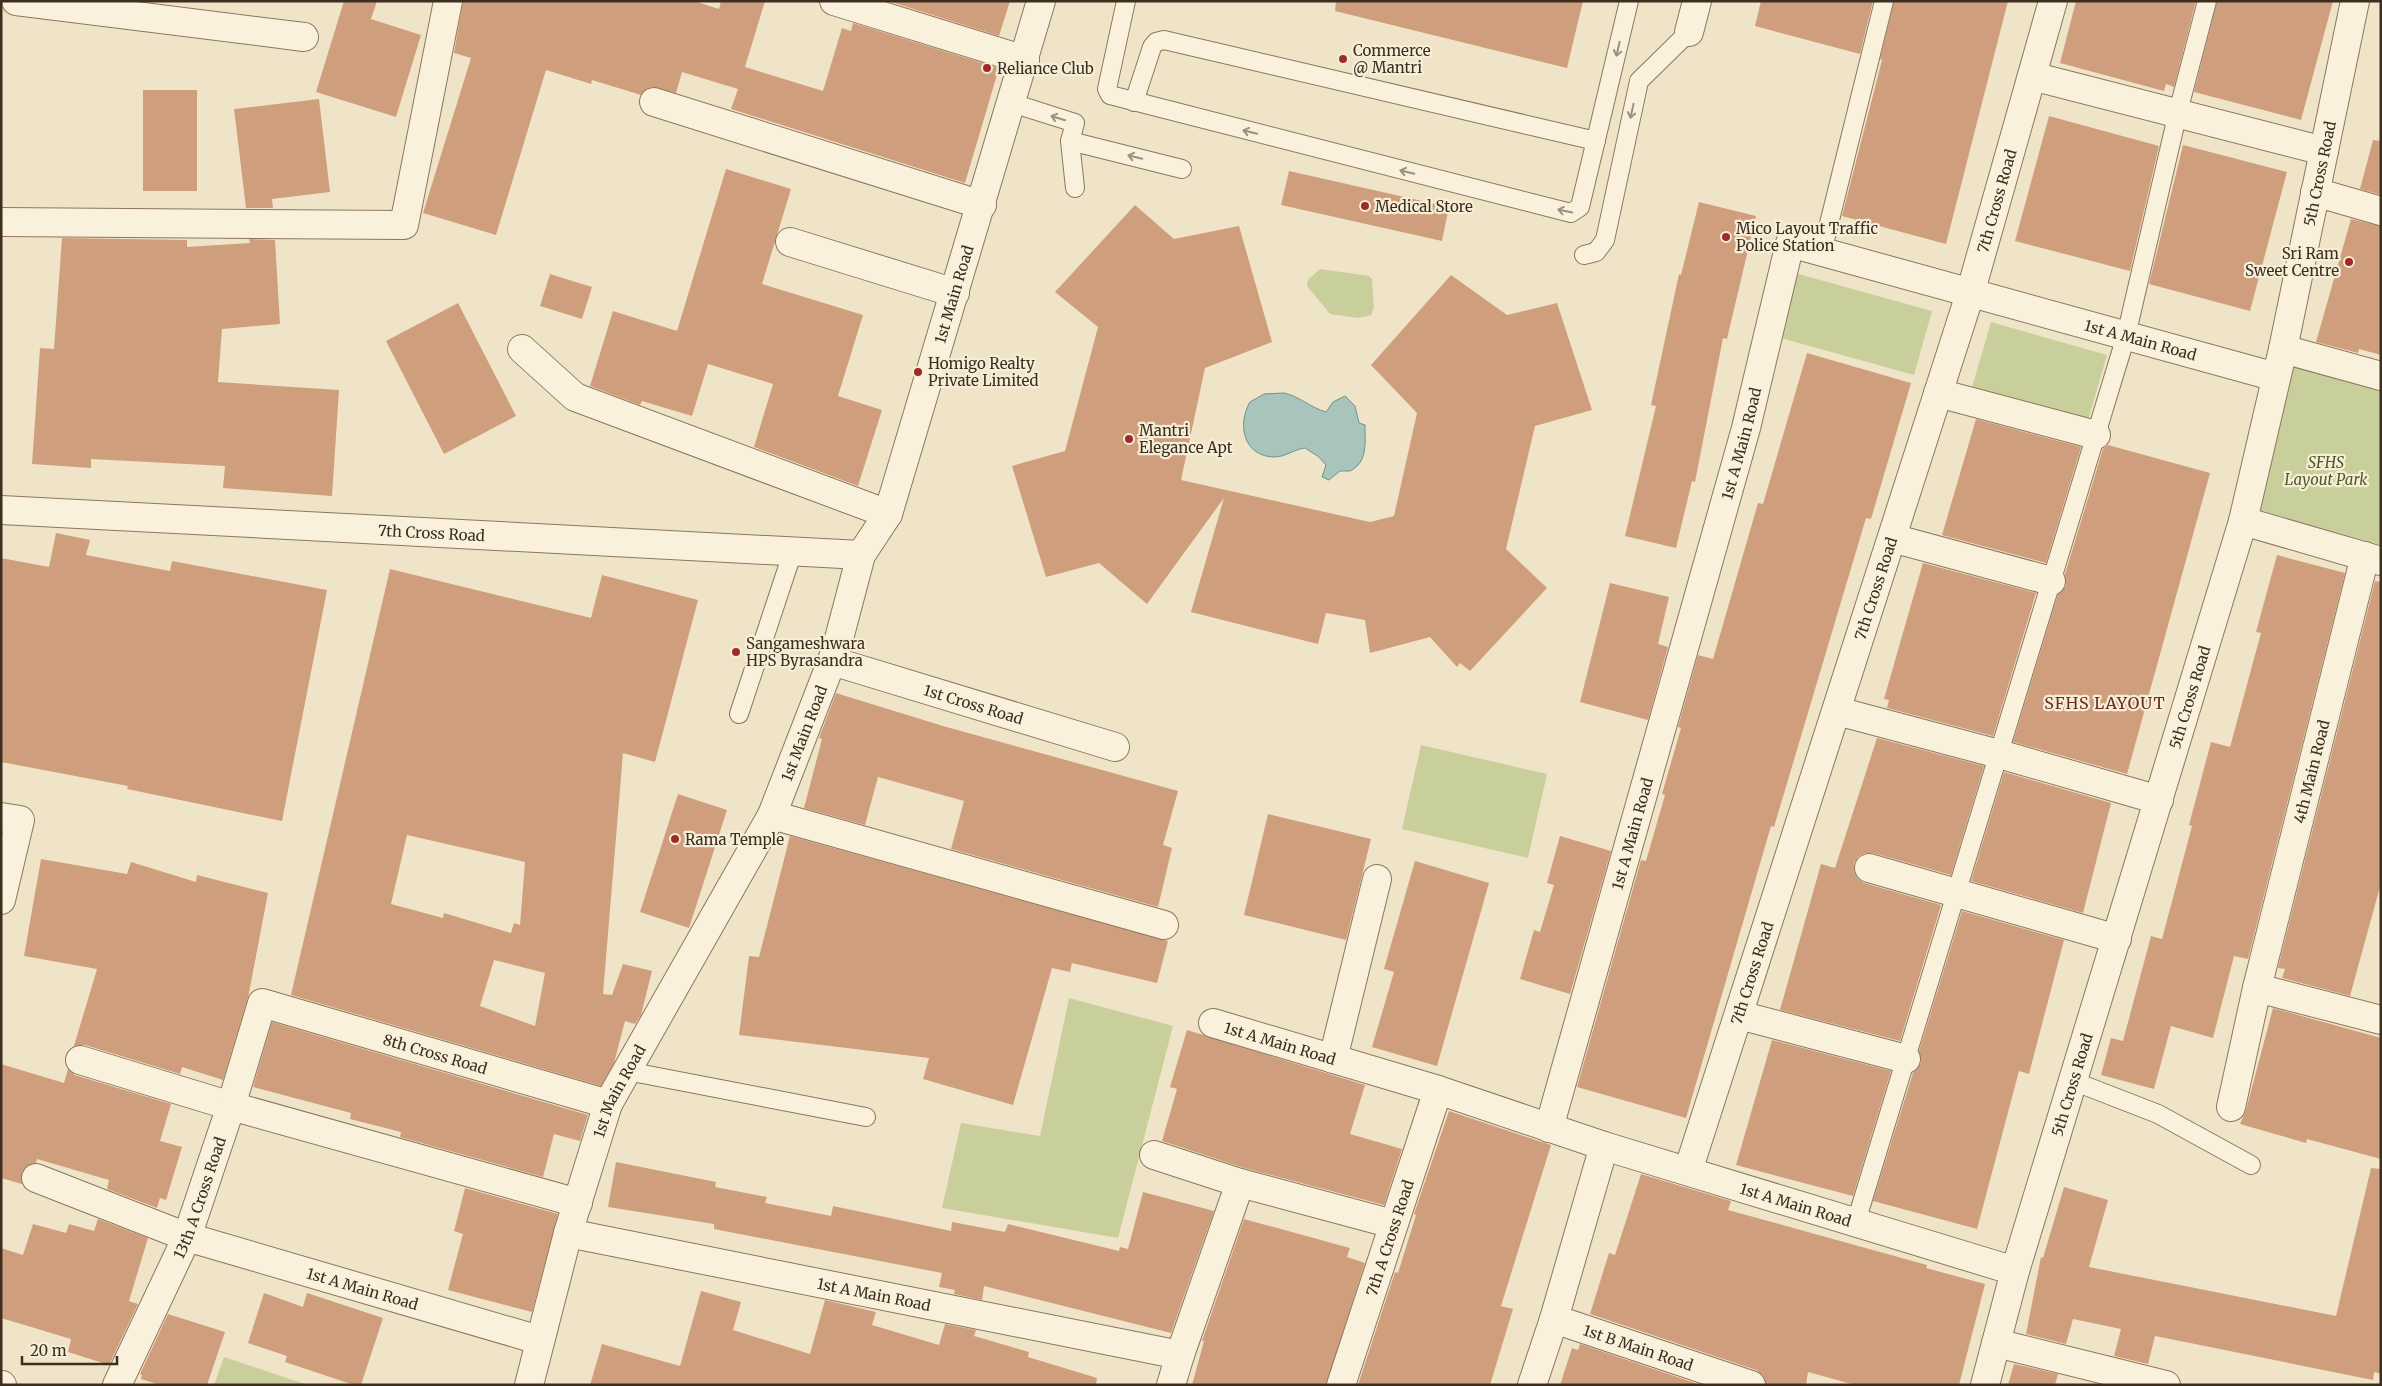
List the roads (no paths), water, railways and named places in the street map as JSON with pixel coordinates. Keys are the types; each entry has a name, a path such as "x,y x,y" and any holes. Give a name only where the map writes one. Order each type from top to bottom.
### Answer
{"street":[{"path":"16,1 304,37"},
{"path":"1,222 404,225 448,1"},
{"path":"834,1 1025,60"},
{"name":"1st Main Road","path":"529,1385 568,1233 608,1104 772,815 832,660 861,555 888,514 1025,60 1041,1"},
{"path":"1689,32 1697,1"},
{"name":"7th Cross Road","path":"1688,1171 1970,294 2053,1"},
{"name":"5th Cross Road","path":"1985,1385 2015,1271 2243,521 2283,349 2355,1"},
{"path":"2032,76 2324,151"},
{"path":"654,102 982,204"},
{"path":"2315,192 2381,211"},
{"path":"790,242 955,293"},
{"name":"1st A Main Road","path":"1549,1128 1746,428 1790,243 2276,377"},
{"path":"522,349 575,397 888,514"},
{"path":"2283,349 2381,376"},
{"path":"1938,393 2096,434"},
{"name":"7th Cross Road","path":"1,510 861,555"},
{"name":"4th Main Road","path":"2231,1106 2257,988 2373,558 2243,521"},
{"path":"1892,538 2052,581"},
{"name":"1st Cross Road","path":"832,660 1115,747"},
{"path":"1837,711 1999,754 2159,800"},
{"path":"772,815 1164,925"},
{"path":"1,816 20,820 1,900"},
{"path":"1869,868 2116,939"},
{"path":"1333,1059 1377,879"},
{"path":"2257,988 2381,1020"},
{"name":"8th Cross Road","path":"262,1003 608,1104"},
{"name":"13th A Cross Road","path":"117,1385 186,1237 231,1106 262,1003"},
{"path":"1739,1015 1906,1059"},
{"name":"1st A Main Road","path":"1212,1022 1438,1090 1604,1146 2015,1271"},
{"path":"80,1060 231,1106 578,1203"},
{"name":"7th A Cross Road","path":"1341,1385 1438,1090"},
{"path":"1532,1385 1554,1319 1604,1146"},
{"path":"1154,1155 1240,1183 1393,1224"},
{"name":"1st A Main Road","path":"36,1178 186,1237 539,1340"},
{"path":"1171,1385 1240,1183"},
{"name":"1st A Main Road","path":"568,1233 1180,1355"},
{"name":"1st B Main Road","path":"1554,1319 1751,1385"},
{"path":"1996,1343 2166,1385"}],"lane":[{"path":"1126,1 1108,89 1110,96 1570,213 1580,207 1629,1"},
{"path":"1822,252 1884,1"},
{"path":"1856,1222 2126,336 2178,112 2207,1"},
{"path":"1584,255 1596,252 1604,240 1639,81 1689,32"},
{"path":"1134,102 1152,47 1156,42 1164,40 1596,141"},
{"path":"1012,103 1075,123 1070,141 1075,188"},
{"path":"1070,141 1182,169"},
{"path":"739,714 793,551"},
{"path":"627,1071 866,1117"},
{"path":"2073,1081 2158,1114 2250,1165"}],"water":[{"path":"1284,393 1326,412 1333,402 1345,396 1355,406 1359,423 1365,425 1364,451 1360,463 1350,471 1340,471 1329,480 1322,477 1326,465 1319,457 1305,448 1275,457 1264,456 1256,452 1246,438 1244,429 1246,411 1250,402 1264,394"}],"place":[{"name":"Commerce @ Mantri","path":"1343,59"},
{"name":"Reliance Club","path":"987,68"},
{"name":"Medical Store","path":"1365,206"},
{"name":"Mico Layout Traffic Police Station","path":"1726,237"},
{"name":"Sri Ram Sweet Centre","path":"2349,262"},
{"name":"Homigo Realty Private Limited","path":"918,372"},
{"name":"Mantri Elegance Apt","path":"1129,439"},
{"name":"Sangameshwara HPS Byrasandra","path":"736,652"},
{"name":"Rama Temple","path":"675,839"}],"district":[{"name":"SFHS LAYOUT","path":"2105,703"}],"park label":[{"name":"SFHS Layout Park","path":"2326,470"}]}
